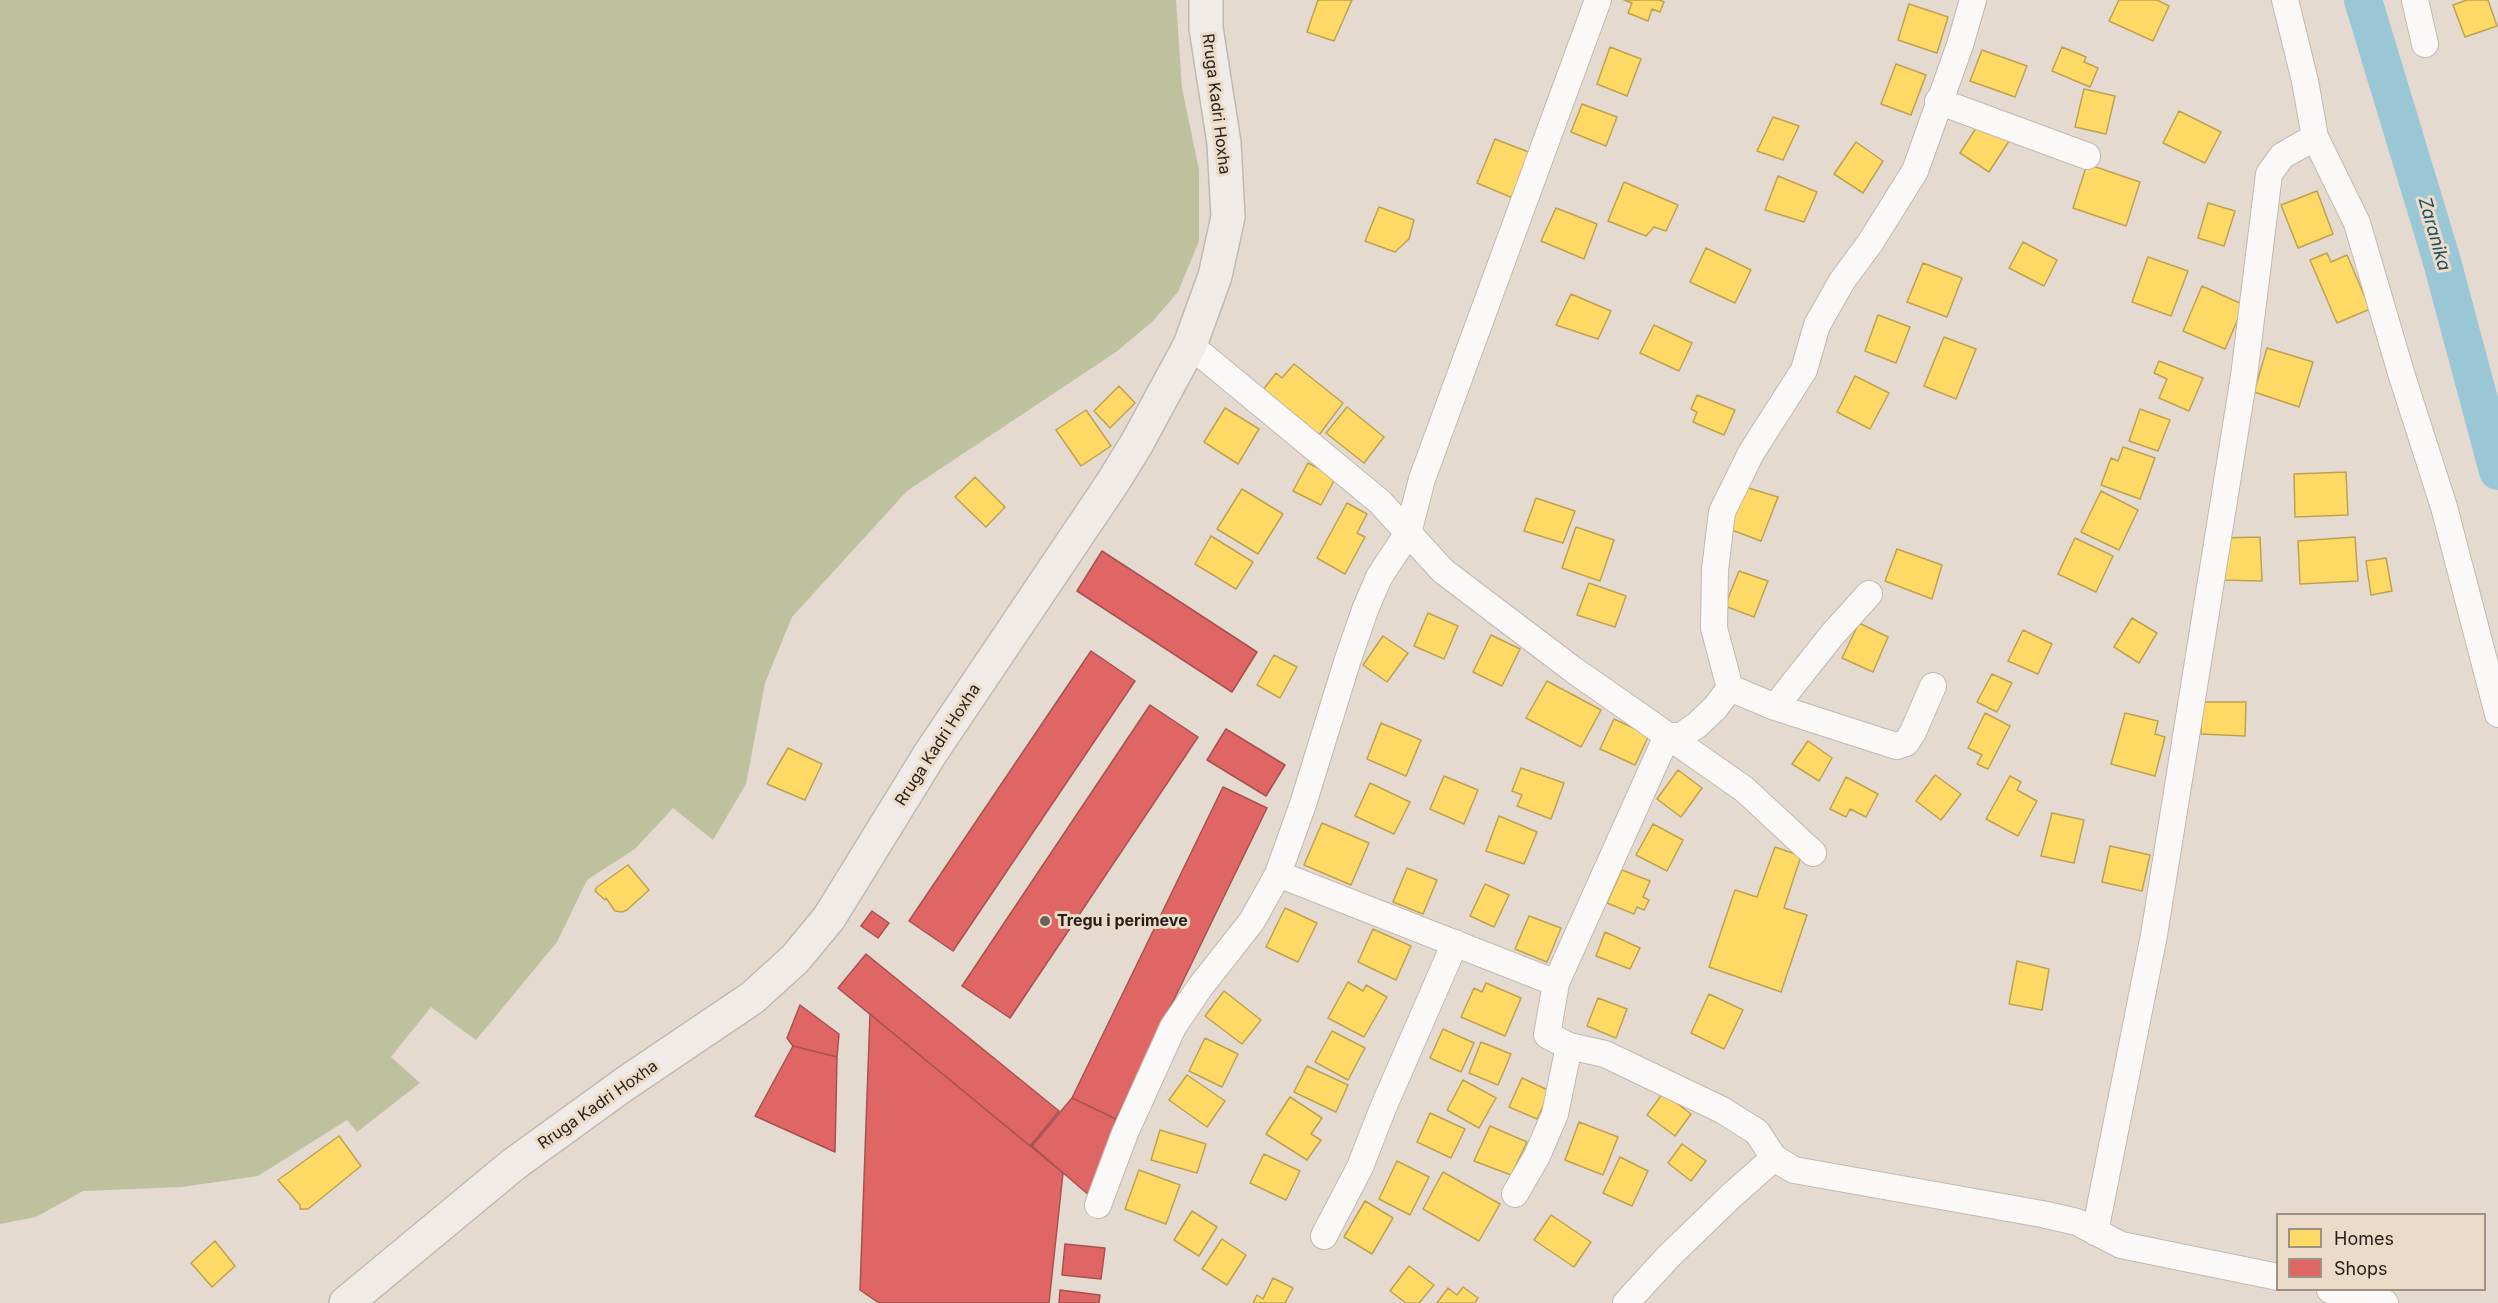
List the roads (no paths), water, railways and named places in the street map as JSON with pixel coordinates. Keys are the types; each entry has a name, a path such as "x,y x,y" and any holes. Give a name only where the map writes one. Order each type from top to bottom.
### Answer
{"main road":[{"name":"Rruga Kadri Hoxha","path":"345,1303 514,1164 626,1083 752,998 795,959 829,918 925,762 1113,482 1137,443 1190,345 1215,276 1228,217 1224,143 1206,28 1206,0"}],"street":[{"path":"1098,1205 1125,1133 1173,1027 1200,987 1252,921 1278,874 1303,804 1365,610 1379,577 1408,533 1422,479 1598,0"},
{"path":"1730,688 1714,628 1715,570 1722,512 1750,453 1804,370 1817,325 1842,281 1870,243 1916,171 1938,101 1960,45 1973,0"},
{"path":"2285,0 2305,81 2315,137 2357,223 2444,507 2498,714"},
{"path":"2415,0 2426,44"},
{"path":"1938,101 2088,156"},
{"path":"2095,1232 2156,923 2244,376 2269,174 2282,156 2315,137"},
{"path":"1190,345 1380,502 1443,572 1575,671 1744,789 1813,853"},
{"path":"1775,707 1832,635 1869,594"},
{"path":"1730,688 1775,707 1896,746 1906,743 1913,732 1933,686"},
{"path":"1667,736 1681,736 1697,725 1715,708 1730,688"},
{"path":"1667,736 1556,983 1547,1035 1569,1046 1605,1054 1722,1110 1757,1132 1774,1158 1794,1170 2042,1214 2077,1222 2121,1245 2276,1277"},
{"path":"1278,874 1556,983"},
{"path":"1324,1236 1360,1167 1383,1108 1455,943"},
{"path":"1515,1194 1537,1156 1555,1114 1569,1046"},
{"path":"1626,1303 1676,1249 1774,1158"},
{"path":"2334,1291 2385,1303"}],"waterway":[{"name":"Zaranika","path":"2363,0 2441,258 2498,471"}],"place":[{"name":"Tregu i perimeve","path":"1045,921"}]}
